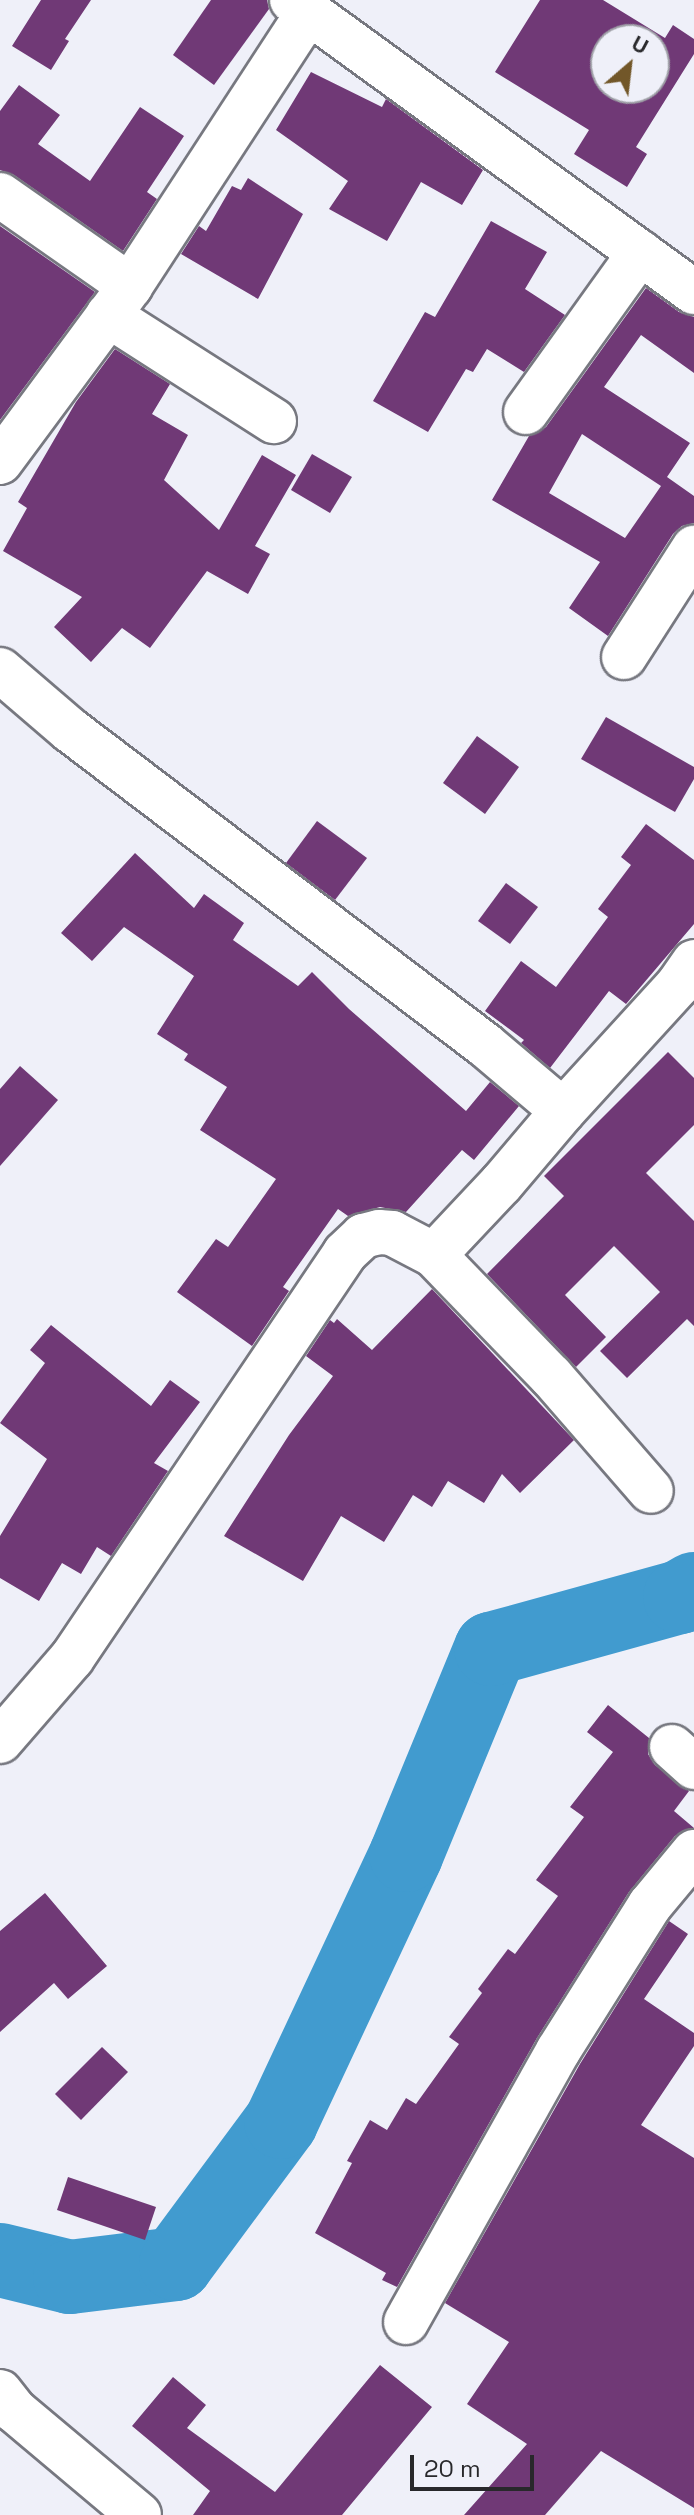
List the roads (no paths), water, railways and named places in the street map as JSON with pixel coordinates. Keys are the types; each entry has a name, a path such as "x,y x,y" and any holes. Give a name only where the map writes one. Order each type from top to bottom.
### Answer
{"street":[{"path":"0,462 119,300 299,7 694,292"},
{"path":"0,195 119,300 274,421"},
{"path":"526,412 640,253"},
{"path":"624,657 694,548"},
{"path":"10,680 70,730 485,1045 563,1111"},
{"path":"434,1255 678,985 694,962"},
{"path":"0,1741 81,1646 345,1253 363,1236 392,1233 434,1255 551,1376 651,1491"},
{"path":"406,2322 558,2051 650,1905 694,1852"},
{"path":"0,2392 14,2410 139,2515"}],"waterway":[{"path":"0,2260 70,2277 176,2264 281,2122 406,1855 491,1649 680,1597 694,1589"}]}
